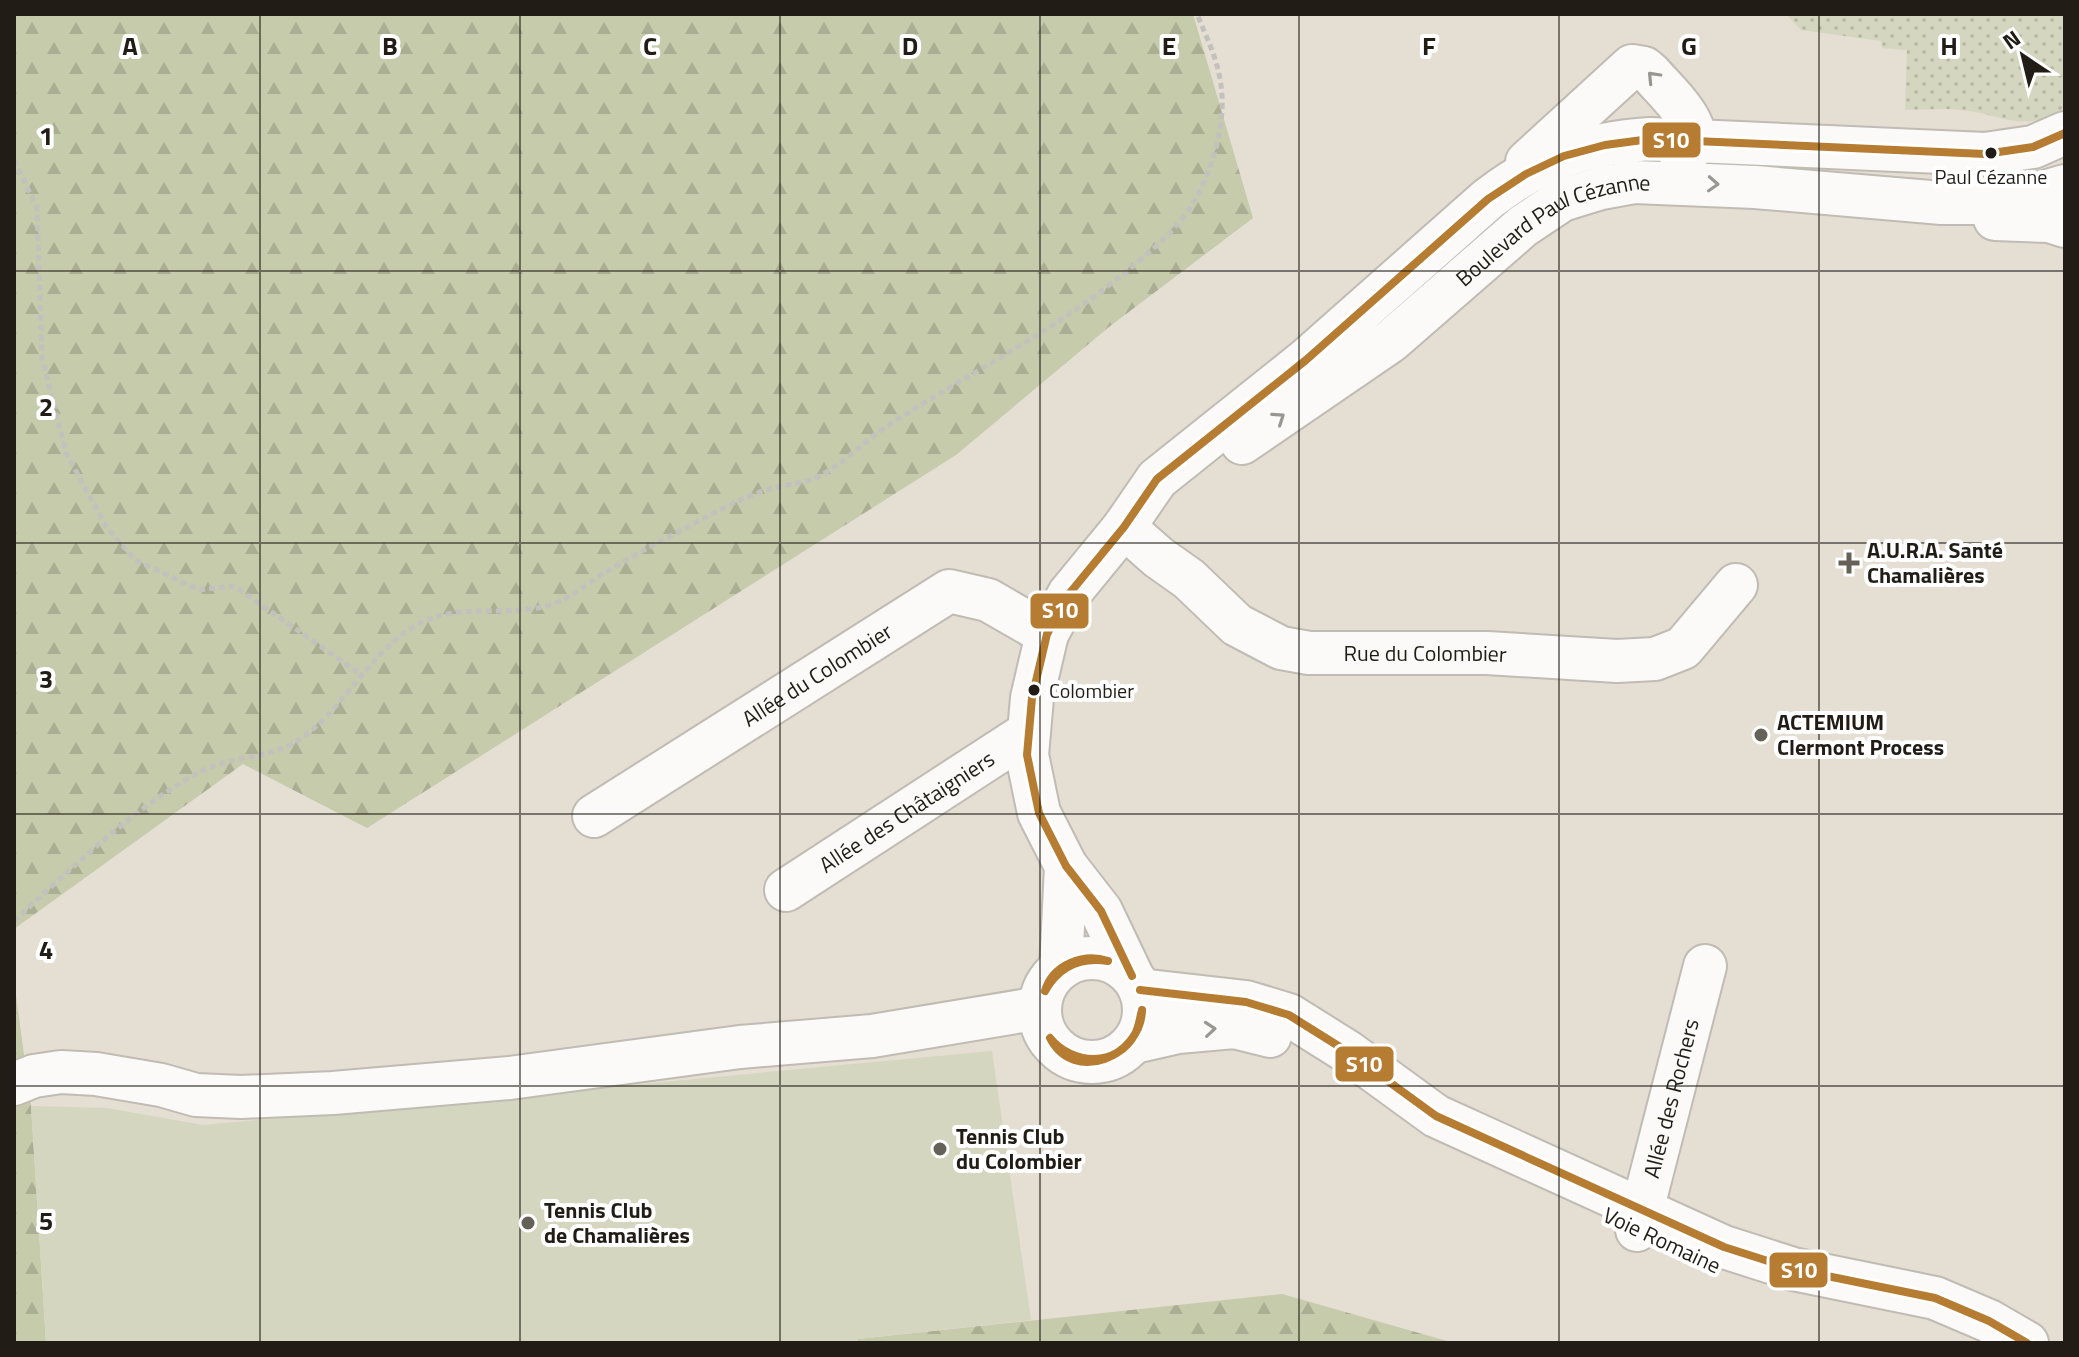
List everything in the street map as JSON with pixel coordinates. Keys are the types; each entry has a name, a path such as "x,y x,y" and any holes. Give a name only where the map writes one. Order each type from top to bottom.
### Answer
{"street":[{"path":"1420,317 1434,285 1445,271 1484,232 1533,195 1573,176 1595,170 1682,157 1691,152 1696,140 1692,123 1651,74 1644,68 1632,66 1488,199"},
{"name":"Boulevard Paul Cézanne","path":"1136,983 1101,911 1066,866 1039,813 1027,755 1036,676 1047,634 1069,594 1124,527 1157,479 1306,360 1506,184 1546,162 1576,151 1625,141 1696,140 1985,154 2033,147 2065,133"},
{"path":"1800,146 1874,171 2040,180 2064,198"},
{"name":"Boulevard Paul Cézanne","path":"1124,527 1190,475 1364,361 1420,317 1542,211 1562,200 1634,182 1673,182 1942,203 2006,203 2064,198"},
{"name":"Rue du Colombier","path":"1124,527 1189,579 1237,625 1281,648 1309,653 1487,653 1617,661 1655,659 1683,648 1736,585"},
{"name":"Allée du Colombier","path":"594,816 949,591 988,600 1047,634"},
{"name":"Allée des Châtaigniers","path":"786,890 1029,732"},
{"name":"Boulevard Paul Cézanne","path":"1061,968 1066,866"},
{"path":"1085,958 1097,958 1118,964 1136,983 1144,1004 1142,1024 1134,1042 1118,1055 1096,1062 1075,1059 1058,1049 1043,1022 1042,994 1049,980 1061,968 1085,958"},
{"name":"Allée des Rochers","path":"1640,1220 1705,966"},
{"name":"Voie Romaine","path":"1136,983 1246,1002 1289,1015 1348,1052 1436,1116 1640,1220 1738,1276 1928,1317 1986,1343"},
{"path":"14,1084 34,1076 61,1072 96,1074 196,1095 241,1097 333,1093 510,1078 740,1047 872,1036 957,1023 1043,1022"},
{"name":"Voie Romaine","path":"1134,1042 1178,1032 1234,1027 1273,1037 1339,1067 1427,1133 1558,1190 1793,1269 1935,1298 1989,1321 2027,1343"}],"path":[{"path":"14,921 125,825 197,774 224,763 272,752 299,740 317,726 403,635 429,619 456,613 527,610 553,604 666,538 735,503 769,489 814,478 842,461 884,427 1046,330 1118,278 1185,215 1201,187 1213,155 1222,90 1217,66 1197,14"},
{"path":"14,160 37,208 42,358 66,453 106,526 135,560 199,590 234,586 362,675"}],"green space":[{"path":"14,14 1193,14 1253,218 1109,327 956,455 367,828 243,764 14,929"},
{"path":"1786,14 2065,14 2065,107 2026,122 1962,110 1905,110 1907,50 1882,48 1881,41 1801,30"},
{"path":"14,981 31,1106 46,1343 14,1343"},
{"name":"Tennis Club de Chamalières","path":"992,1051 1031,1320 858,1339 857,1343 46,1343 31,1106 107,1108 203,1125"},
{"path":"1282,1294 1454,1343 857,1343 858,1339"}],"transit line":[{"name":"S10","path":"1132,976 1101,911 1066,866 1039,813 1027,755 1032,698 1047,634 1069,594 1124,527 1157,479 1306,360 1488,199 1526,174 1564,156 1605,145 1650,139 1985,154 2033,147 2065,133"},
{"name":"S10","path":"1045,991 1055,974 1070,963 1089,959 1108,961"},
{"name":"S10","path":"1045,991 1057,975 1072,965 1089,960 1108,961"},
{"name":"S10","path":"1140,990 1246,1002 1289,1015 1348,1052 1436,1116 1724,1247 1793,1269 1935,1298 1989,1321 2027,1343"},
{"name":"S10","path":"1050,1038 1070,1054 1082,1058 1106,1057 1127,1045 1136,1031 1142,1010"},
{"name":"S10","path":"1050,1038 1061,1052 1074,1060 1089,1062 1105,1059 1131,1040 1139,1026 1142,1010"}],"place":[{"name":"Paul Cézanne","path":"1991,153"},
{"name":"A.U.R.A. Santé Chamalières","path":"1849,563"},
{"name":"Colombier","path":"1034,690"},
{"name":"ACTEMIUM Clermont Process","path":"1761,735"},
{"name":"Tennis Club du Colombier","path":"940,1149"},
{"name":"Tennis Club de Chamalières","path":"528,1223"}]}
